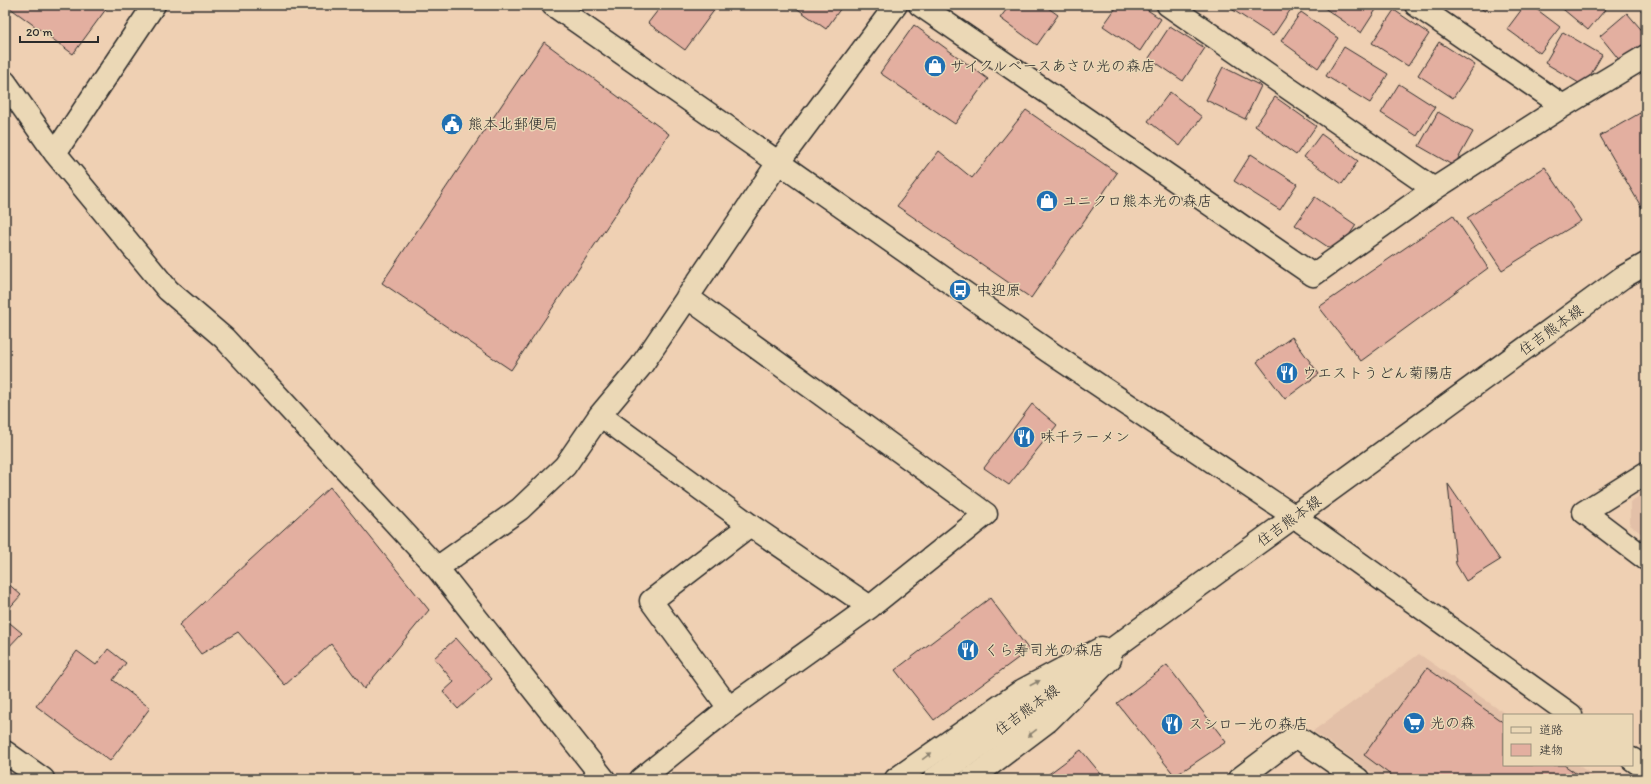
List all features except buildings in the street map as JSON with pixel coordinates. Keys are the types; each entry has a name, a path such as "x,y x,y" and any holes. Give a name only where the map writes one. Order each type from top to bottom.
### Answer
{"street":[{"path":"55,153 154,5"},
{"path":"553,5 1048,351 1295,517 1570,714"},
{"path":"437,568 520,509 565,466 600,415 641,366 778,163 896,5"},
{"path":"920,5 1313,275 1434,189 1563,106 1646,56"},
{"path":"1168,5 1434,189"},
{"path":"1416,5 1563,106"},
{"path":"5,82 55,153 168,290 224,338 437,568 604,779"},
{"name":"住吉熊本線","path":"934,779 1623,277 1646,264"},
{"path":"641,779 729,708 870,607 986,514 687,297"},
{"path":"600,415 750,525 870,607"},
{"path":"1646,473 1584,512 1646,559"},
{"path":"729,708 651,601 750,525"},
{"path":"896,779 1022,690 1140,628"},
{"path":"971,779 1048,721 1140,628"},
{"path":"1239,779 1296,736 1358,779"},
{"path":"5,752 43,779"}],"shaded area":[{"path":"1646,492 1646,537 1630,525 1630,502"},
{"name":"光の森","path":"1419,654 1506,714 1503,714 1503,766 1579,766 1598,779 1381,779 1313,731"}],"place":[{"name":"サイクルベースあさひ光の森店","path":"935,66"},
{"name":"熊本北郵便局","path":"452,124"},
{"name":"ユニクロ熊本光の森店","path":"1047,201"},
{"name":"中迎原","path":"960,290"},
{"name":"ウエストうどん菊陽店","path":"1287,373"},
{"name":"味千ラーメン","path":"1024,437"},
{"name":"くら寿司光の森店","path":"968,650"},
{"name":"光の森","path":"1414,723"},
{"name":"スシロー光の森店","path":"1172,724"}]}
